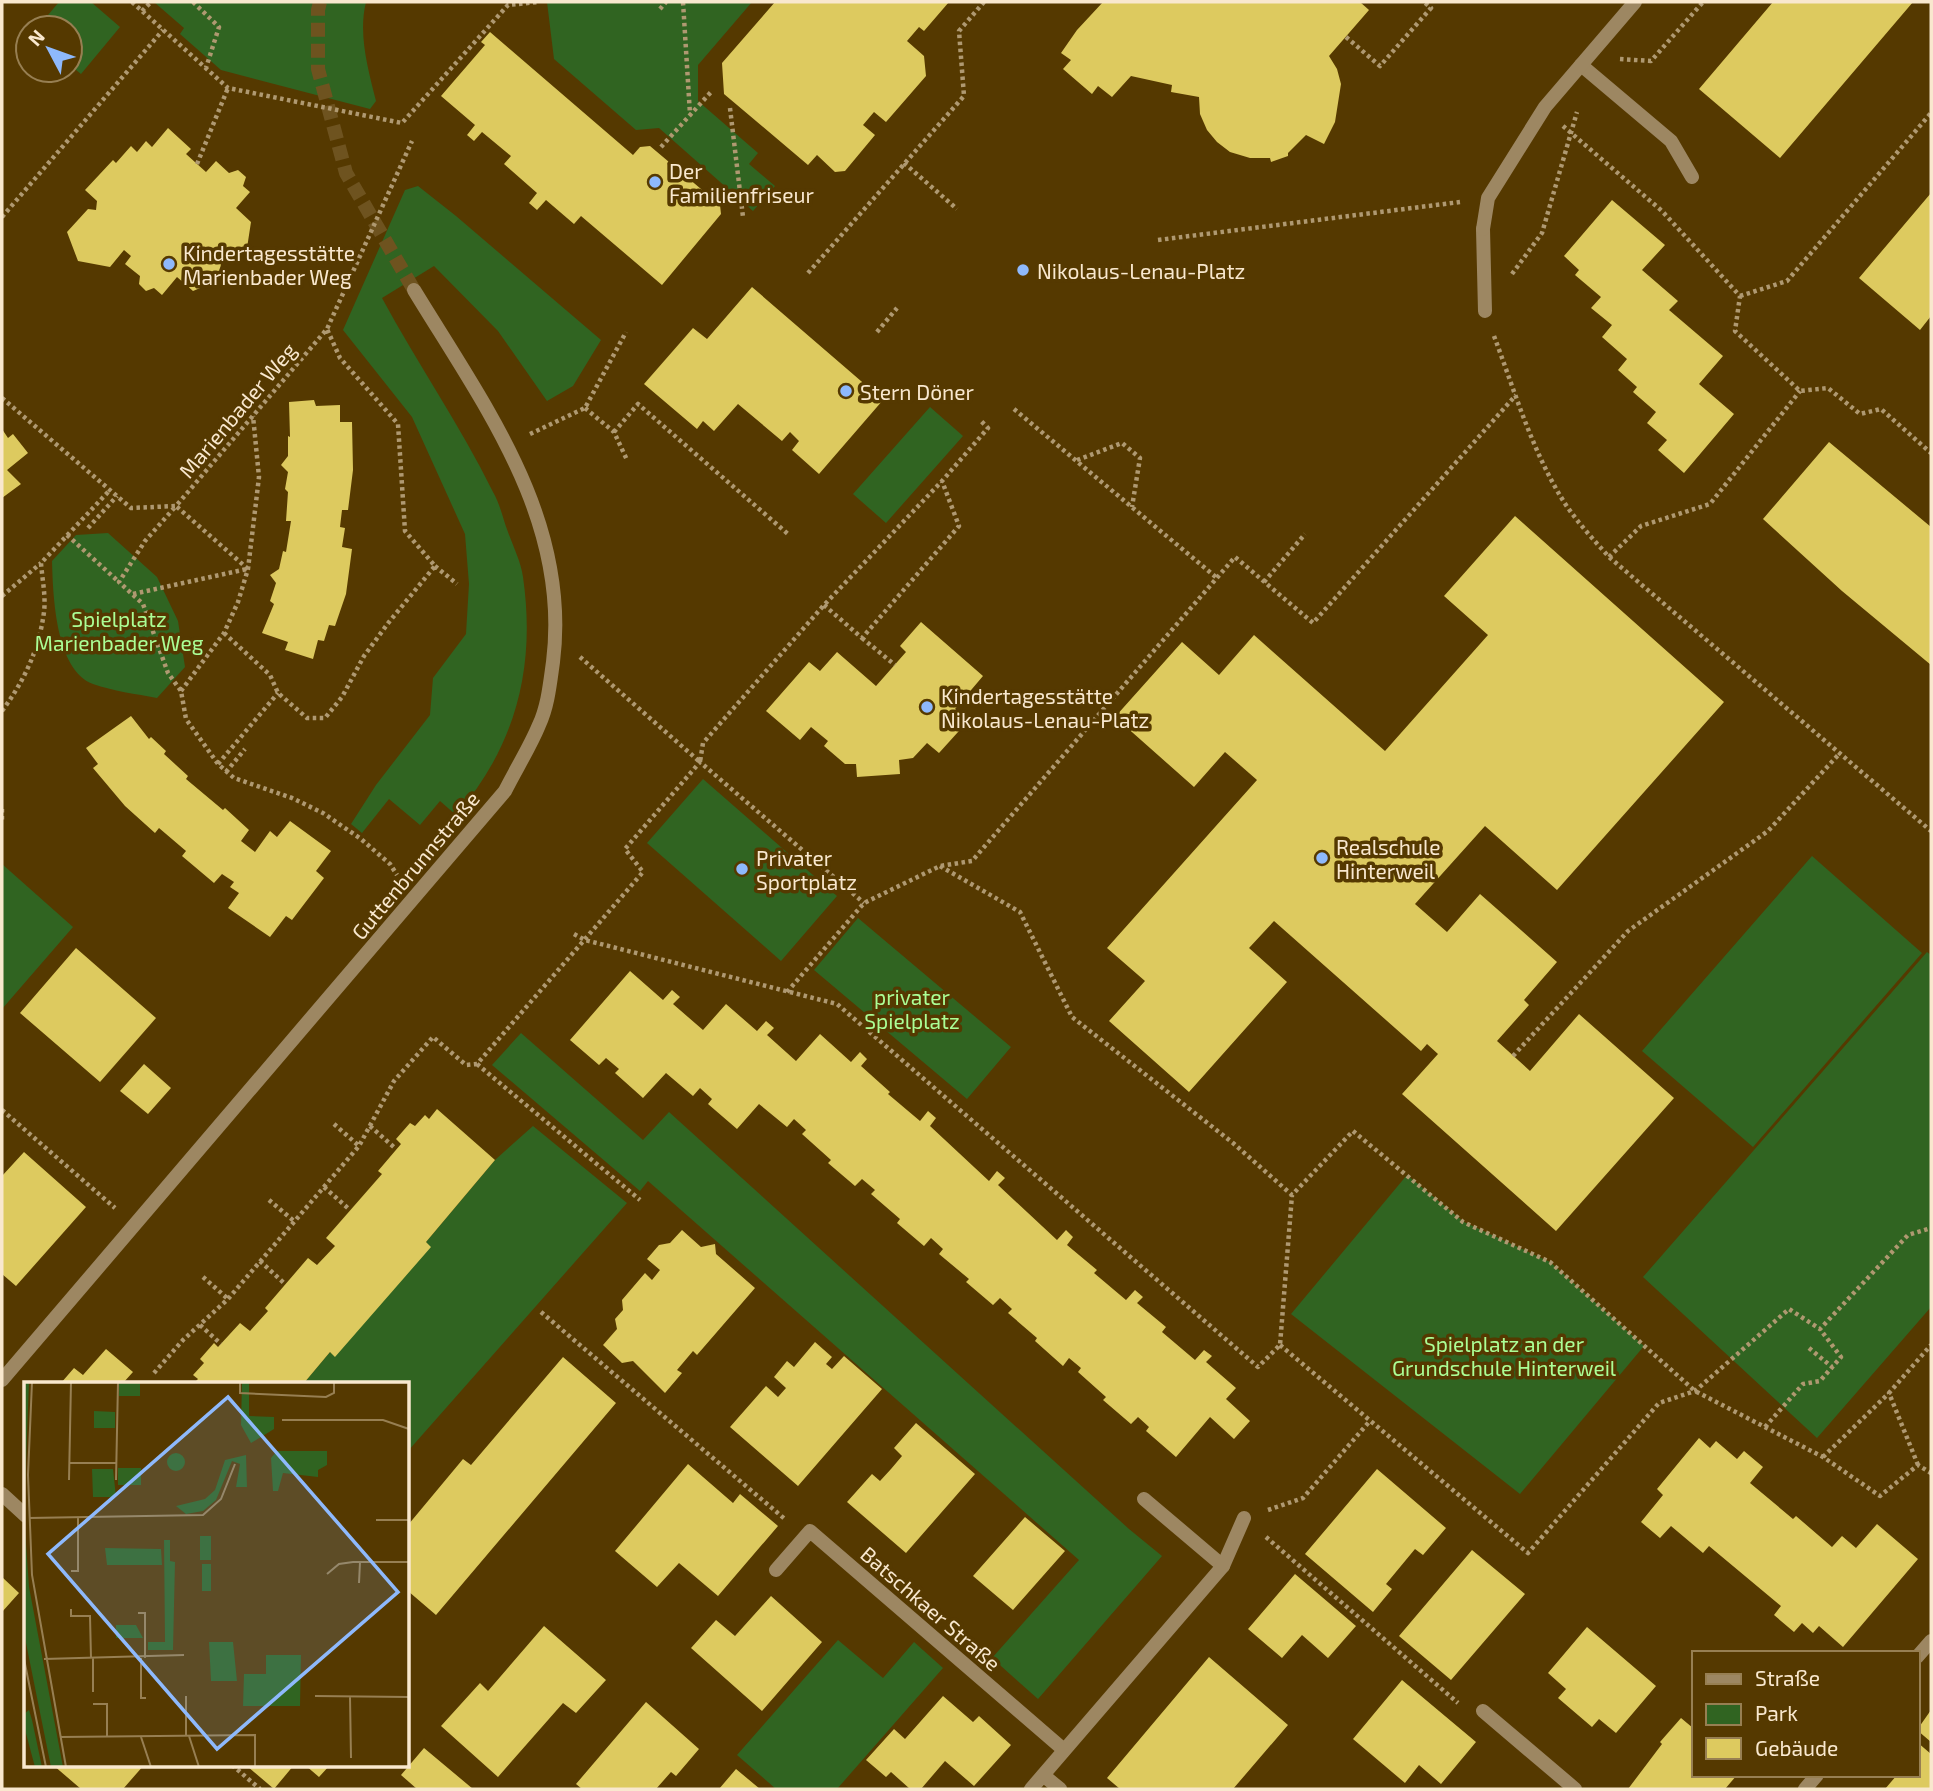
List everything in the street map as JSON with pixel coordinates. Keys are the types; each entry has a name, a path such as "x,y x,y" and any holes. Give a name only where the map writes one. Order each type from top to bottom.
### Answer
{"street":[{"path":"1485,311 1483,229 1488,198 1545,107 1635,2"},
{"path":"1581,65 1671,141 1692,177"},
{"name":"Guttenbrunnstraße","path":"2,1380 505,791 540,723 550,686 556,636 555,601 546,543 530,492 507,445 414,290"},
{"path":"2,1494 24,1514"},
{"path":"1144,1499 1223,1566"},
{"path":"1031,1789 1223,1566 1244,1518"},
{"name":"Batschkaer Straße","path":"806,1535 810,1531 1064,1750"},
{"path":"776,1570 806,1535"},
{"path":"1919,1655 1931,1641"},
{"path":"1483,1712 1575,1789"},
{"path":"1043,1775 1060,1789"}],"path":[{"path":"132,2 228,88 402,123 508,5 537,2"},
{"path":"142,11 151,2"},
{"path":"193,2 219,27 206,68"},
{"path":"660,9 666,2"},
{"path":"683,2 690,114"},
{"path":"808,273 964,96 959,31 984,2"},
{"path":"1703,2 1651,61 1620,59 1578,111 1542,233 1485,311 1543,466 1565,503 1609,557 1931,831"},
{"path":"1346,37 1380,66 1431,8 1427,3"},
{"path":"2,217 163,30"},
{"path":"197,164 228,88"},
{"path":"661,147 711,92"},
{"path":"1545,107 1571,134 1662,211 1740,296"},
{"path":"730,108 743,217"},
{"path":"1740,296 1787,281 1931,113"},
{"name":"Marienbader Weg","path":"2,398 131,508 176,506 327,329 412,141"},
{"path":"904,163 957,209"},
{"path":"1158,240 1488,198"},
{"path":"1740,296 1735,331 1800,391"},
{"path":"877,332 898,308"},
{"path":"327,329 340,358 398,424 405,531 435,566 457,583"},
{"path":"507,445 585,408 626,332"},
{"path":"1609,557 1641,526 1710,504 1800,391 1828,388 1860,414 1881,409 1931,453"},
{"path":"787,992 864,903 940,866 972,861 1235,557 1313,623 1516,395"},
{"path":"614,432 638,404 788,534"},
{"path":"585,408 614,432 627,460"},
{"path":"1014,408 1217,578"},
{"path":"181,691 224,633 239,602 248,569 259,477 253,415"},
{"path":"477,1065 643,873 625,849 700,762 703,743 824,605 942,481 988,428 980,420"},
{"path":"1076,460 1122,443 1131,450 1140,458 1132,507"},
{"path":"862,638 959,526 942,481"},
{"path":"2,596 41,563 110,490"},
{"path":"88,528 117,496"},
{"path":"119,582 145,541 176,506 248,569"},
{"path":"1264,582 1305,534"},
{"path":"67,535 143,604 168,673 181,691 186,719 218,764 234,778 292,798 323,813 361,839 390,864 397,875"},
{"path":"2,710 20,686 33,658 45,610 41,563"},
{"path":"224,633 270,675 278,693 307,718 325,718 342,697 364,656 435,566"},
{"path":"131,594 248,569"},
{"path":"824,605 895,665"},
{"path":"556,636 864,903"},
{"path":"218,764 278,693"},
{"path":"226,772 245,749"},
{"path":"1513,1056 1628,931 1768,831 1840,753"},
{"path":"2,808 2,820"},
{"path":"940,866 1020,912 1072,1017 1233,1143 1292,1195"},
{"path":"574,934 585,940 837,1004 1258,1367 1280,1345 1292,1195 1353,1131 1464,1222 1550,1262 1695,1391 1823,1457 1880,1496 1918,1465"},
{"path":"154,1373 228,1299 359,1146 394,1081 433,1037 466,1065 477,1065 640,1200"},
{"path":"2,1110 134,1225"},
{"path":"334,1124 359,1146"},
{"path":"370,1126 396,1149"},
{"path":"324,1187 350,1210"},
{"path":"269,1200 295,1222"},
{"path":"1820,1329 1908,1235 1931,1228"},
{"path":"260,1261 285,1284"},
{"path":"203,1277 228,1299"},
{"path":"1280,1345 1528,1553 1659,1404 1695,1391 1789,1309 1820,1329 1841,1357 1820,1381 1803,1384 1765,1427"},
{"path":"541,1312 806,1535"},
{"path":"200,1325 221,1344"},
{"path":"1823,1457 1889,1393 1931,1345"},
{"path":"1809,1348 1832,1367"},
{"path":"1889,1393 1918,1465 1931,1473"},
{"path":"1244,1518 1303,1498 1369,1422"},
{"path":"1244,1518 1468,1711 1483,1712"},
{"path":"233,1766 260,1789"}],"green space":[{"path":"59,2 91,2 120,27 84,70 84,14 49,14"},
{"path":"154,2 366,2 364,39 376,101 370,109 221,70 180,34 184,28"},
{"path":"547,2 752,2 698,65 698,101 758,153 749,164 775,186 753,211 659,128 636,130 554,59"},
{"path":"418,186 601,340 573,386 547,401 498,331 434,266 382,298 498,501 522,571 526,642 517,704 507,733 477,789 456,815 440,801 420,825 389,799 362,833 351,824 376,785 430,715 433,678 466,634 469,584 465,534 412,417 343,330 405,190"},
{"path":"930,407 963,436 886,523 853,494"},
{"name":"Spielplatz Marienbader Weg","path":"108,533 157,577 178,621 185,667 157,698 93,684 80,676 64,648 55,611 52,561 76,535"},
{"name":"Privater Sportplatz","path":"703,779 837,896 781,961 647,843"},
{"path":"1812,856 1922,953 1753,1147 1642,1051"},
{"path":"2,864 73,927 2,1009"},
{"name":"privater Spielplatz","path":"858,918 1011,1047 967,1099 814,970"},
{"path":"1927,952 1931,955 1931,1307 1817,1438 1643,1277"},
{"path":"521,1033 643,1140 669,1112 1162,1556 1038,1699 992,1658 1079,1560 648,1181 640,1191 492,1065"},
{"path":"533,1126 627,1203 410,1449 410,1382 305,1382 330,1352 335,1356 430,1247 426,1242 495,1160"},
{"name":"Spielplatz an der Grundschule Hinterweil","path":"1407,1175 1464,1222 1550,1262 1644,1346 1520,1494 1291,1314"},
{"path":"838,1640 883,1678 914,1642 943,1668 837,1789 776,1789 737,1755"}],"building":[{"path":"775,2 949,2 924,31 919,27 907,41 924,56 926,76 886,122 874,112 863,125 875,135 845,171 835,172 817,155 808,165 724,94 722,63"},
{"path":"1103,2 1360,2 1369,10 1329,56 1337,69 1341,84 1335,122 1324,144 1306,135 1288,156 1271,162 1270,158 1250,158 1230,152 1217,142 1207,130 1200,114 1199,97 1171,92 1172,85 1131,76 1112,97 1098,86 1092,94 1063,69 1071,60 1061,53 1077,30"},
{"path":"1773,2 1913,2 1780,158 1699,89"},
{"path":"490,32 633,155 640,147 650,146 720,205 721,214 662,285 581,216 574,224 546,200 537,210 529,203 537,193 504,164 511,156 482,132 474,141 467,135 475,125 441,96 485,45 481,42"},
{"path":"168,128 191,149 186,154 206,172 216,161 229,173 238,170 246,177 243,186 250,192 236,208 251,222 247,248 223,256 217,281 193,291 177,277 162,295 154,288 146,291 139,284 140,276 125,264 131,256 124,250 110,267 78,261 67,232 88,209 96,210 97,201 85,190 113,160 116,163 131,146 137,152 146,141 152,147"},
{"path":"1931,193 1931,316 1920,330 1859,278"},
{"path":"1612,200 1665,245 1642,270 1678,301 1669,310 1723,356 1699,384 1734,414 1684,473 1658,450 1667,440 1647,423 1656,412 1633,392 1637,387 1618,370 1627,359 1602,337 1612,325 1591,308 1601,297 1575,275 1579,270 1564,256"},
{"path":"752,287 883,400 819,474 792,450 799,441 790,432 782,441 738,404 714,431 703,421 697,429 644,384 693,328 707,339"},
{"path":"314,400 316,406 340,405 340,422 352,422 353,470 348,510 342,510 340,527 345,528 342,547 352,549 346,594 335,626 329,625 324,641 318,640 313,659 285,650 288,642 262,633 274,604 270,601 276,583 270,575 279,569 283,551 286,552 291,521 286,521 288,492 285,489 288,472 281,465 288,456 289,402"},
{"path":"2,429 8,438 13,434 28,453 7,470 21,484 2,498"},
{"path":"1829,442 1931,527 1931,665 1842,591 1763,519"},
{"name":"Realschule Hinterweil","path":"1515,516 1724,702 1557,890 1485,826 1415,904 1447,932 1480,894 1557,962 1524,1000 1529,1005 1497,1041 1530,1071 1579,1014 1674,1098 1556,1231 1402,1094 1438,1054 1427,1044 1421,1051 1274,921 1249,948 1287,982 1189,1092 1109,1021 1145,981 1107,948 1257,780 1225,752 1194,787 1115,717 1182,642 1219,675 1254,635 1385,751 1488,635 1444,596"},
{"path":"921,622 983,676 955,709 968,721 939,753 927,743 913,758 899,760 900,774 857,777 856,764 845,764 824,746 828,741 811,727 800,740 766,711 809,662 820,671 837,652 876,686 906,652 900,646"},
{"path":"131,716 149,739 151,737 166,751 164,754 188,776 186,779 249,830 241,841 255,852 270,831 277,837 290,821 331,851 316,871 324,878 292,920 286,916 270,937 228,908 239,893 230,887 234,882 222,874 214,883 182,856 186,851 159,828 155,833 125,806 93,768 98,764 86,748"},
{"path":"76,948 156,1018 100,1082 20,1013"},
{"path":"630,971 663,1000 672,990 680,997 673,1004 703,1030 726,1004 757,1031 766,1021 774,1028 767,1035 796,1061 820,1034 851,1062 860,1052 867,1059 861,1066 890,1092 888,1094 920,1121 928,1111 936,1118 930,1126 989,1181 997,1171 1005,1178 998,1185 1057,1240 1066,1230 1073,1237 1067,1245 1097,1270 1094,1273 1126,1300 1135,1290 1143,1297 1137,1303 1166,1327 1162,1332 1195,1360 1204,1350 1212,1356 1206,1362 1236,1388 1226,1399 1250,1421 1234,1439 1210,1417 1176,1457 1146,1431 1149,1427 1138,1417 1131,1424 1103,1400 1106,1397 1078,1372 1081,1368 1069,1358 1063,1366 1035,1341 1037,1338 1008,1313 1012,1309 1000,1298 993,1305 966,1282 969,1279 939,1254 943,1249 931,1238 924,1246 897,1223 900,1219 871,1194 875,1190 862,1179 855,1186 828,1163 831,1160 802,1134 806,1130 794,1119 787,1127 759,1104 737,1129 708,1104 712,1099 700,1088 693,1096 666,1073 643,1098 615,1073 619,1069 606,1058 599,1065 570,1040"},
{"path":"144,1064 171,1088 148,1114 120,1091"},
{"path":"437,1109 495,1160 426,1242 431,1247 335,1357 330,1352 305,1382 195,1382 198,1379 193,1375 204,1363 200,1359 214,1343 218,1347 240,1323 250,1331 268,1311 265,1308 308,1258 317,1265 335,1246 326,1238 382,1174 378,1171 401,1144 396,1139 410,1123 415,1126 425,1115 429,1119"},
{"path":"24,1152 86,1207 16,1286 2,1274 2,1176"},
{"path":"682,1230 701,1247 715,1244 716,1254 755,1288 697,1355 693,1351 677,1370 682,1373 665,1393 633,1361 622,1363 603,1345 617,1329 615,1319 623,1310 622,1300 645,1273 652,1280 660,1270 647,1259 659,1245 670,1243"},
{"path":"815,1342 832,1357 826,1364 832,1369 844,1356 882,1389 798,1486 730,1427 766,1386 778,1397 786,1388 774,1377 787,1361 794,1367"},
{"path":"106,1349 133,1372 124,1382 62,1382 74,1368 83,1375"},
{"path":"563,1357 616,1403 436,1615 410,1593 410,1523 463,1459 471,1465"},
{"path":"916,1423 975,1474 906,1553 847,1502 872,1474 880,1481 891,1469 902,1456 894,1448"},
{"path":"1699,1438 1710,1448 1716,1441 1737,1459 1744,1451 1763,1467 1750,1483 1793,1519 1796,1516 1832,1547 1842,1536 1856,1548 1877,1524 1918,1559 1843,1647 1819,1626 1813,1633 1802,1623 1794,1632 1774,1615 1781,1606 1709,1546 1703,1553 1671,1526 1660,1538 1641,1522 1663,1495 1657,1489"},
{"path":"688,1464 733,1503 740,1494 778,1526 718,1596 679,1563 657,1587 615,1551"},
{"path":"1377,1469 1446,1528 1423,1555 1415,1549 1386,1584 1392,1589 1373,1612 1305,1554"},
{"path":"1025,1517 1065,1551 1013,1610 973,1576"},
{"path":"1472,1550 1525,1594 1451,1680 1399,1636"},
{"path":"1295,1574 1356,1626 1328,1658 1302,1635 1282,1658 1248,1629"},
{"path":"2,1577 19,1593 2,1612"},
{"path":"771,1596 822,1642 762,1711 691,1648 716,1620 735,1636"},
{"path":"544,1626 606,1680 576,1713 563,1703 498,1777 441,1726 480,1683 488,1691"},
{"path":"1587,1627 1656,1686 1616,1733 1599,1719 1592,1727 1558,1698 1566,1689 1548,1673"},
{"path":"1209,1657 1288,1725 1233,1789 1120,1789 1107,1778"},
{"path":"1402,1680 1476,1742 1441,1784 1419,1765 1405,1783 1353,1739"},
{"path":"943,1696 973,1722 979,1716 1011,1745 974,1786 945,1761 921,1789 910,1789 891,1772 886,1777 866,1760 894,1729 905,1739"},
{"path":"646,1702 699,1749 676,1776 671,1772 656,1789 582,1789 576,1784"},
{"path":"1931,1710 1931,1742 1919,1732 1919,1727"},
{"path":"1681,1718 1692,1727 1692,1777 1735,1777 1725,1789 1628,1789 1662,1744 1660,1742"},
{"path":"1919,1744 1931,1754 1931,1789 1885,1789 1895,1777 1919,1777"},
{"path":"424,1748 473,1789 417,1789 401,1775"},
{"path":"54,1766 143,1766 123,1789 81,1789"},
{"path":"247,1766 293,1766 274,1789"},
{"path":"306,1766 329,1766 319,1777"},
{"path":"736,1769 760,1789 719,1789"}],"tunnel":[{"path":"320,2 318,69 346,173 414,290"}],"place":[{"name":"Der Familienfriseur","path":"655,182"},
{"name":"Kindertagesstätte Marienbader Weg","path":"169,264"},
{"name":"Nikolaus-Lenau-Platz","path":"1023,270"},
{"name":"Stern Döner","path":"846,391"},
{"name":"Kindertagesstätte Nikolaus-Lenau-Platz","path":"927,707"},
{"name":"Realschule Hinterweil","path":"1322,858"},
{"name":"Privater Sportplatz","path":"742,869"}]}
